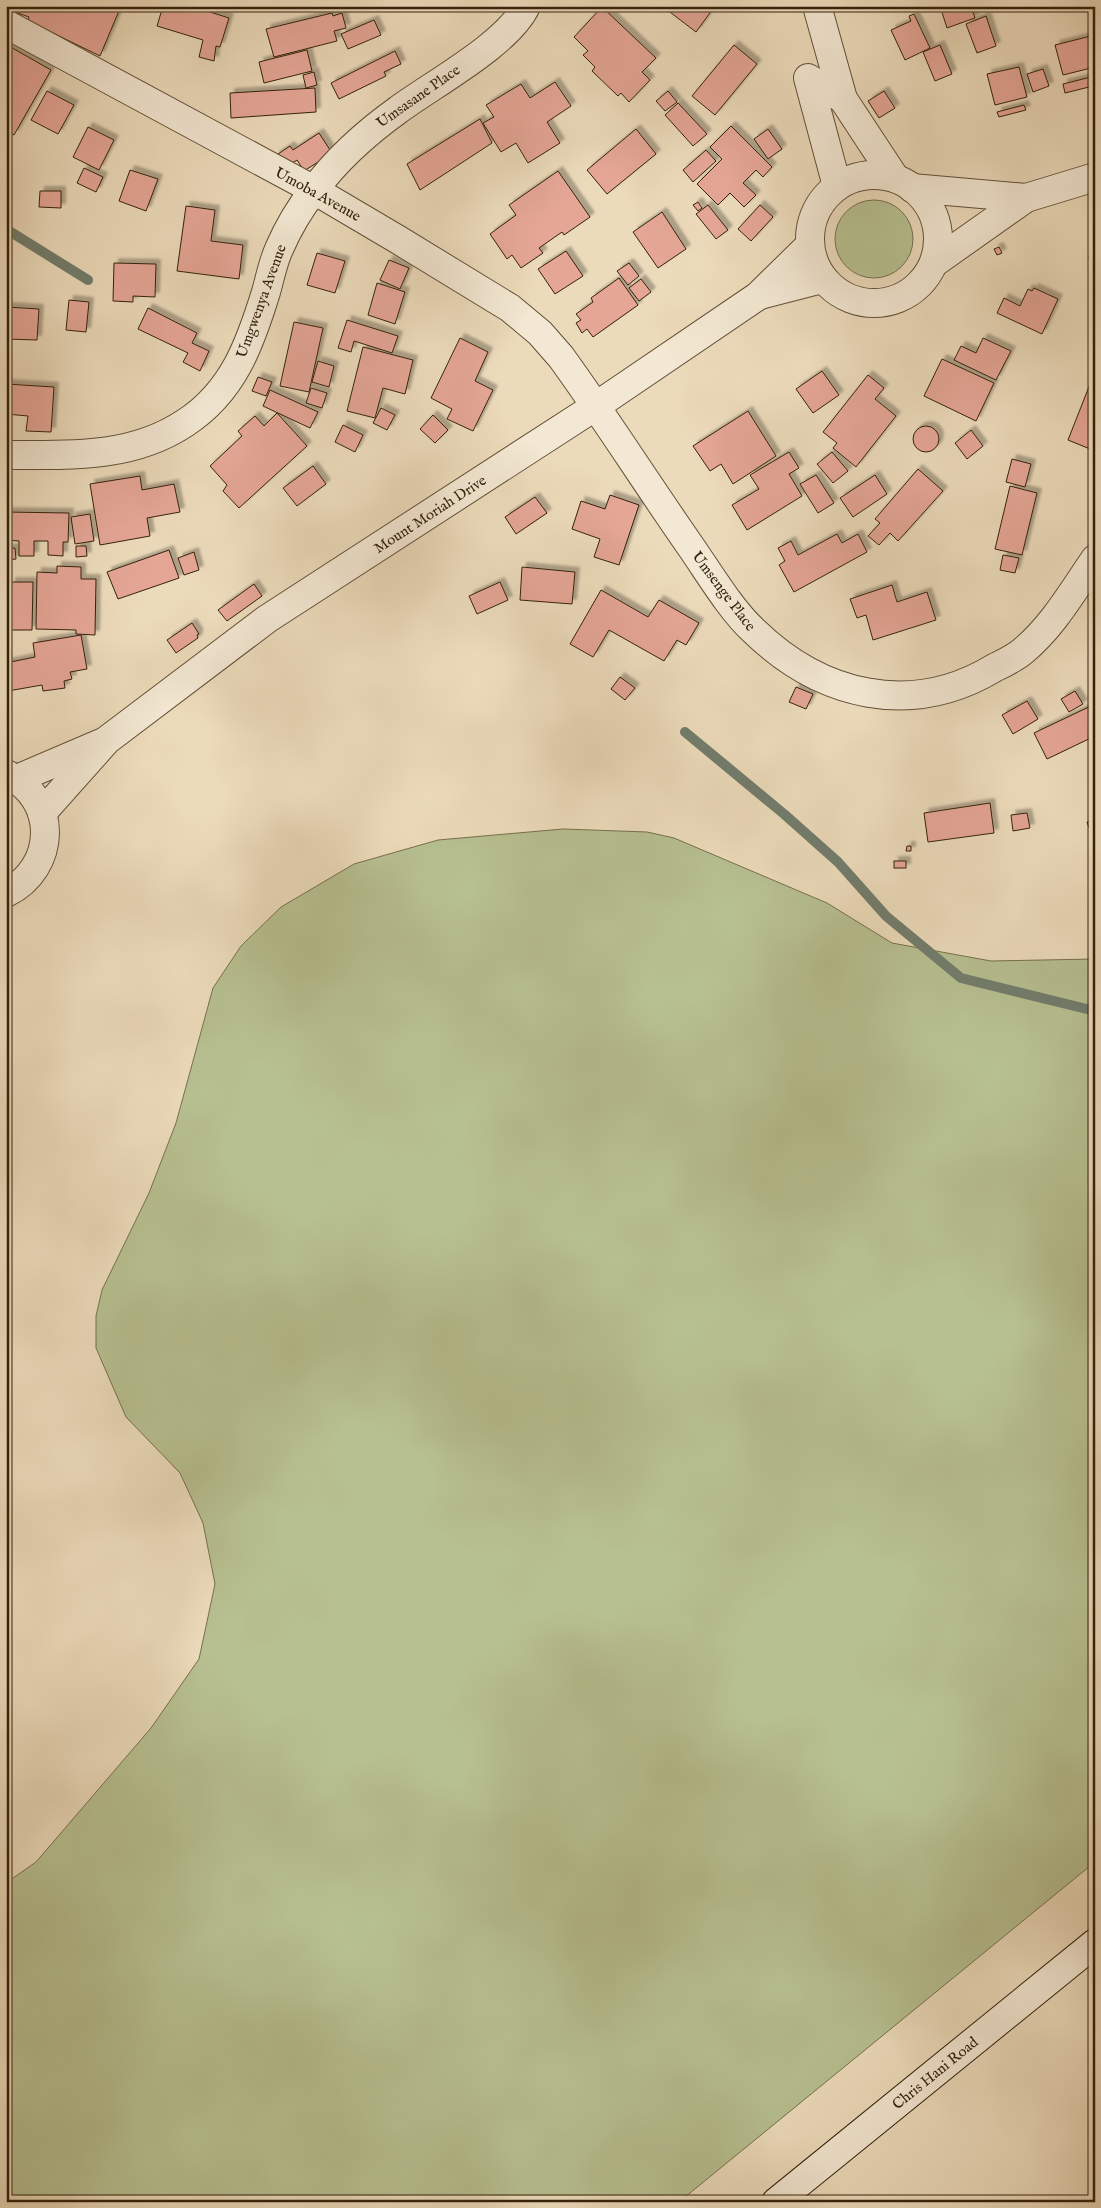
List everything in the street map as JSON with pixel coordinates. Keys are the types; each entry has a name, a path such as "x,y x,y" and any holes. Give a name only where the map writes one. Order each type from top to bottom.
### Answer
{"street":[{"name":"Umsasane Place","path":"314,190 365,134 502,37 526,6"},
{"path":"817,6 843,99 904,183 927,202 935,220 938,242 934,263 922,283 904,296 883,303 860,303 839,294 822,279 814,264 810,245 812,219 822,200 837,186 861,176 876,175 904,183 1026,198"},
{"name":"Umoba Avenue","path":"6,24 314,190 510,308 540,333 596,406"},
{"path":"837,186 808,78 843,99"},
{"path":"934,263 1026,198 1095,177"},
{"name":"Umgwenya Avenue","path":"6,455 78,454 124,450 156,440 212,404 233,375 250,340 279,250 295,218 314,190"},
{"name":"Mount Moriah Drive","path":"42,813 107,740 268,619 596,406 758,296 810,245"},
{"name":"Mount Moriah Drive","path":"758,296 822,279"},
{"name":"Umsenge Place","path":"596,406 710,575 752,630 792,664 830,683 882,695 933,693 979,677 1023,651 1054,619 1095,559"},
{"name":"Mount Moriah Drive","path":"6,893 18,887 33,872 42,854 46,834 42,813 33,794 12,776 107,740"},
{"name":"Chris Hani Road","path":"776,2202 1095,1943"}],"green space":[{"path":"874,200 889,203 902,211 910,224 913,239 910,254 902,267 889,275 874,278 859,275 846,267 838,254 835,239 838,224 846,211 859,203"},
{"path":"563,829 647,832 674,838 827,903 892,943 991,961 1095,959 1095,1862 679,2202 6,2202 6,1883 36,1862 151,1728 199,1659 215,1584 203,1523 180,1473 126,1417 96,1348 96,1316 102,1290 149,1193 176,1123 213,988 241,946 281,907 354,864 438,840"}],"building":[{"path":"13,6 121,6 100,56 28,21 29,17 12,11"},
{"path":"163,6 191,6 229,18 220,47 216,46 214,61 199,57 203,40 157,26"},
{"path":"446,6 457,6 451,11"},
{"path":"662,6 715,6 696,32"},
{"path":"877,6 894,6 879,11"},
{"path":"940,6 971,6 975,18 947,28"},
{"path":"602,7 656,58 642,72 650,80 629,102 621,93 618,96 592,71 595,67 583,55 588,51 574,37"},
{"path":"332,13 333,16 342,13 346,28 334,31 337,41 274,57 266,29"},
{"path":"914,14 930,48 905,60 891,30 911,21 909,16"},
{"path":"986,16 996,46 977,53 966,24"},
{"path":"374,20 381,35 348,49 341,34"},
{"path":"1095,35 1095,67 1063,75 1055,45"},
{"path":"7,45 51,70 14,135 6,130"},
{"path":"734,45 757,64 715,115 692,96"},
{"path":"940,45 952,74 935,81 923,52"},
{"path":"307,50 312,71 264,83 259,62"},
{"path":"395,51 401,64 384,72 386,76 339,99 331,83"},
{"path":"1019,67 1027,97 995,105 987,74"},
{"path":"1043,69 1049,86 1033,92 1027,74"},
{"path":"314,72 317,85 306,88 303,75"},
{"path":"1091,77 1093,86 1065,93 1063,84"},
{"path":"555,82 571,106 547,122 560,143 528,163 516,143 501,152 483,123 494,117 486,105 521,84 530,98"},
{"path":"315,88 316,112 231,118 230,93"},
{"path":"47,91 74,105 58,134 31,120"},
{"path":"668,91 677,102 665,111 656,101"},
{"path":"884,91 895,108 879,118 868,101"},
{"path":"678,103 707,134 693,146 665,115"},
{"path":"1024,105 1026,110 999,117 997,112"},
{"path":"480,119 492,143 420,190 407,164"},
{"path":"731,126 772,167 763,177 756,170 743,183 756,195 744,207 730,193 718,205 697,184 722,159 710,147"},
{"path":"88,127 114,140 99,170 73,157"},
{"path":"636,129 656,154 607,194 587,170"},
{"path":"768,129 782,149 768,159 754,139"},
{"path":"319,133 332,153 304,171 297,160 283,169 275,156 290,146 293,150"},
{"path":"706,150 716,161 693,182 683,170"},
{"path":"84,168 103,177 96,192 77,183"},
{"path":"130,170 158,179 146,211 119,201"},
{"path":"558,171 590,217 564,235 562,232 539,248 543,253 521,268 512,255 507,259 490,234 516,215 509,205"},
{"path":"40,191 61,191 61,208 39,207"},
{"path":"698,202 702,208 698,211 693,205"},
{"path":"708,205 728,230 716,239 696,214"},
{"path":"760,205 773,217 751,241 738,229"},
{"path":"186,206 215,210 211,241 243,245 239,279 177,271"},
{"path":"662,212 686,249 658,268 633,232"},
{"path":"999,247 1002,253 997,255 994,249"},
{"path":"566,251 583,276 555,294 538,269"},
{"path":"317,253 345,261 335,293 307,285"},
{"path":"1095,255 1095,273 1091,273 1089,256"},
{"path":"389,260 409,268 400,289 380,280"},
{"path":"114,263 156,264 155,297 133,296 133,302 113,301"},
{"path":"629,263 639,276 628,285 617,271"},
{"path":"619,278 638,305 593,337 587,329 582,333 576,323 581,320 576,314 593,302 591,298"},
{"path":"641,279 651,292 639,301 629,288"},
{"path":"377,283 405,292 395,324 368,315"},
{"path":"1034,288 1058,299 1042,334 997,313 1004,298 1020,306 1028,289 1032,291"},
{"path":"69,300 89,302 86,332 66,330"},
{"path":"6,307 39,309 37,340 6,339"},
{"path":"148,308 197,333 192,343 209,351 200,371 183,362 188,353 138,329"},
{"path":"347,320 398,336 392,353 354,341 351,352 338,348"},
{"path":"294,322 323,328 309,392 280,386"},
{"path":"460,338 488,352 475,381 493,390 473,431 447,419 452,409 431,398"},
{"path":"983,338 1011,351 996,380 954,360 961,346 976,353"},
{"path":"363,347 413,360 405,394 383,388 375,418 347,411"},
{"path":"942,359 994,383 976,421 924,396"},
{"path":"318,361 334,366 329,387 312,382"},
{"path":"822,371 839,395 813,413 796,389"},
{"path":"868,375 884,388 875,399 896,416 856,467 833,448 837,443 823,432"},
{"path":"258,377 272,382 266,396 252,391"},
{"path":"1092,379 1095,380 1095,451 1068,440"},
{"path":"6,384 54,387 51,432 26,431 28,416 6,414"},
{"path":"311,388 327,393 322,408 306,403"},
{"path":"270,390 318,412 310,428 263,406"},
{"path":"381,408 395,415 387,430 373,423"},
{"path":"748,411 776,456 733,484 721,464 710,471 693,446"},
{"path":"277,413 307,446 239,508 223,491 227,485 210,466 242,436 238,431 255,416 264,426"},
{"path":"433,415 448,430 435,443 420,429"},
{"path":"343,425 363,435 355,452 335,442"},
{"path":"926,426 935,430 939,439 935,448 926,452 917,448 913,439 917,430"},
{"path":"971,430 983,446 967,459 955,443"},
{"path":"789,452 799,468 789,474 802,496 747,530 732,505 759,489 750,475"},
{"path":"832,452 848,471 833,483 817,464"},
{"path":"1012,459 1031,464 1025,487 1006,482"},
{"path":"313,466 326,484 297,506 283,488"},
{"path":"918,469 943,491 898,541 890,533 879,545 868,536 880,523 875,519"},
{"path":"816,475 834,503 818,513 800,484"},
{"path":"875,475 887,494 853,517 840,498"},
{"path":"140,476 142,490 174,484 180,512 147,518 150,536 100,545 90,484"},
{"path":"1010,486 1037,493 1022,555 995,549"},
{"path":"610,495 639,505 619,565 594,557 600,539 572,529 581,501 605,509"},
{"path":"535,497 547,513 516,534 505,517"},
{"path":"6,512 69,513 68,542 63,542 63,556 48,555 48,541 34,541 34,556 19,556 19,541 6,540"},
{"path":"90,514 94,541 75,544 71,517"},
{"path":"837,534 842,543 858,534 867,552 794,592 779,565 785,561 778,548 791,541 798,555"},
{"path":"76,546 86,546 87,556 76,557"},
{"path":"15,548 16,559 6,560 6,549"},
{"path":"169,550 179,578 118,599 107,572"},
{"path":"194,552 199,570 184,575 178,558"},
{"path":"1003,555 1019,558 1015,573 1000,570"},
{"path":"57,566 81,567 81,579 96,579 95,635 76,634 76,630 36,629 37,572 57,573"},
{"path":"522,567 575,572 572,604 520,600"},
{"path":"11,582 33,582 32,630 6,630 6,605 11,606"},
{"path":"500,582 508,600 477,614 469,596"},
{"path":"254,584 262,596 227,621 218,610"},
{"path":"892,585 897,602 927,592 936,620 873,640 866,615 857,618 850,599"},
{"path":"601,590 648,617 659,600 699,623 686,645 677,640 664,661 609,630 593,657 570,644"},
{"path":"192,623 199,634 197,635 198,638 176,653 167,640"},
{"path":"81,635 87,669 70,672 72,679 64,681 65,688 43,691 42,685 8,691 6,663 35,657 33,643"},
{"path":"620,677 635,688 625,700 611,689"},
{"path":"796,687 813,694 806,709 789,702"},
{"path":"1075,691 1083,704 1069,712 1061,699"},
{"path":"1027,701 1038,719 1013,734 1002,715"},
{"path":"1093,705 1095,736 1047,759 1034,733"},
{"path":"990,803 994,833 928,842 924,813"},
{"path":"1027,813 1030,828 1013,831 1011,815"},
{"path":"1095,820 1095,845 1087,822"},
{"path":"907,846 911,846 911,851 906,851"},
{"path":"894,861 906,861 906,868 894,868"}],"waterway":[{"path":"6,229 88,280"},
{"path":"685,732 784,814 838,862 886,916 961,978 1095,1011"}]}
